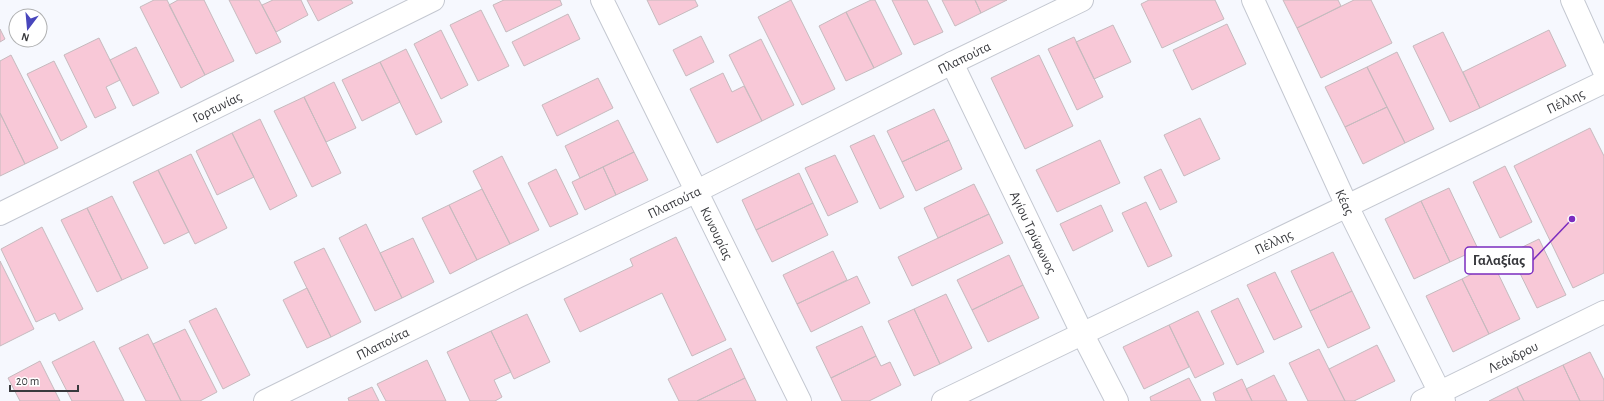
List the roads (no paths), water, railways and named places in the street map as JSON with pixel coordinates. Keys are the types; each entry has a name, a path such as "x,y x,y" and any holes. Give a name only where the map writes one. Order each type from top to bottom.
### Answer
{"street":[{"name":"Γορτυνίας","path":"0,214 433,0"},
{"name":"Κυνουρίας","path":"602,0 800,401"},
{"name":"Πλαπούτα","path":"264,401 524,273 697,191 952,63 1082,0"},
{"name":"Κέας","path":"1253,0 1435,398"},
{"path":"1572,0 1604,71"},
{"name":"Αγίου Τρύφωνος","path":"952,63 1082,334 1117,401"},
{"name":"Πέλλης","path":"943,401 1604,82"},
{"name":"Λεάνδρου","path":"1435,398 1604,312"}],"place":[{"name":"Γαλαξίας","path":"1572,219"}]}
